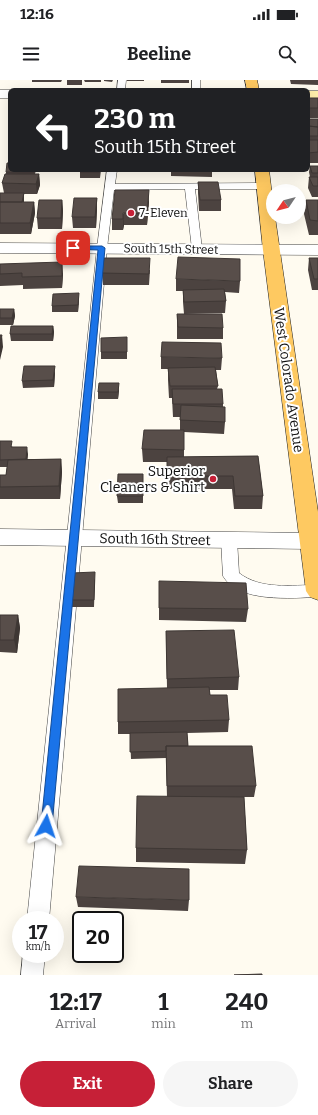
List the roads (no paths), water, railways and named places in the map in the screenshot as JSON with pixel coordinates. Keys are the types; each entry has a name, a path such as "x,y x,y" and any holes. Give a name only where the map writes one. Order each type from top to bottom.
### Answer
{"main road":[{"name":"West Colorado Avenue","path":"263,178 271,250 311,490 310,541 318,591"}],"street":[{"name":"South 15th Street","path":"0,248 318,250"},
{"name":"South 16th Street","path":"0,537 310,541"}],"lane":[{"path":"39,911 102,248 112,172"},
{"path":"110,187 190,186 263,178"},
{"path":"190,186 197,249"},
{"path":"229,540 232,576 239,583 250,587 274,591 318,591"},
{"path":"32,975 33,963"}],"place":[{"name":"7-Eleven","path":"131,213"},
{"name":"Superior Cleaners & Shirt","path":"213,479"}]}
